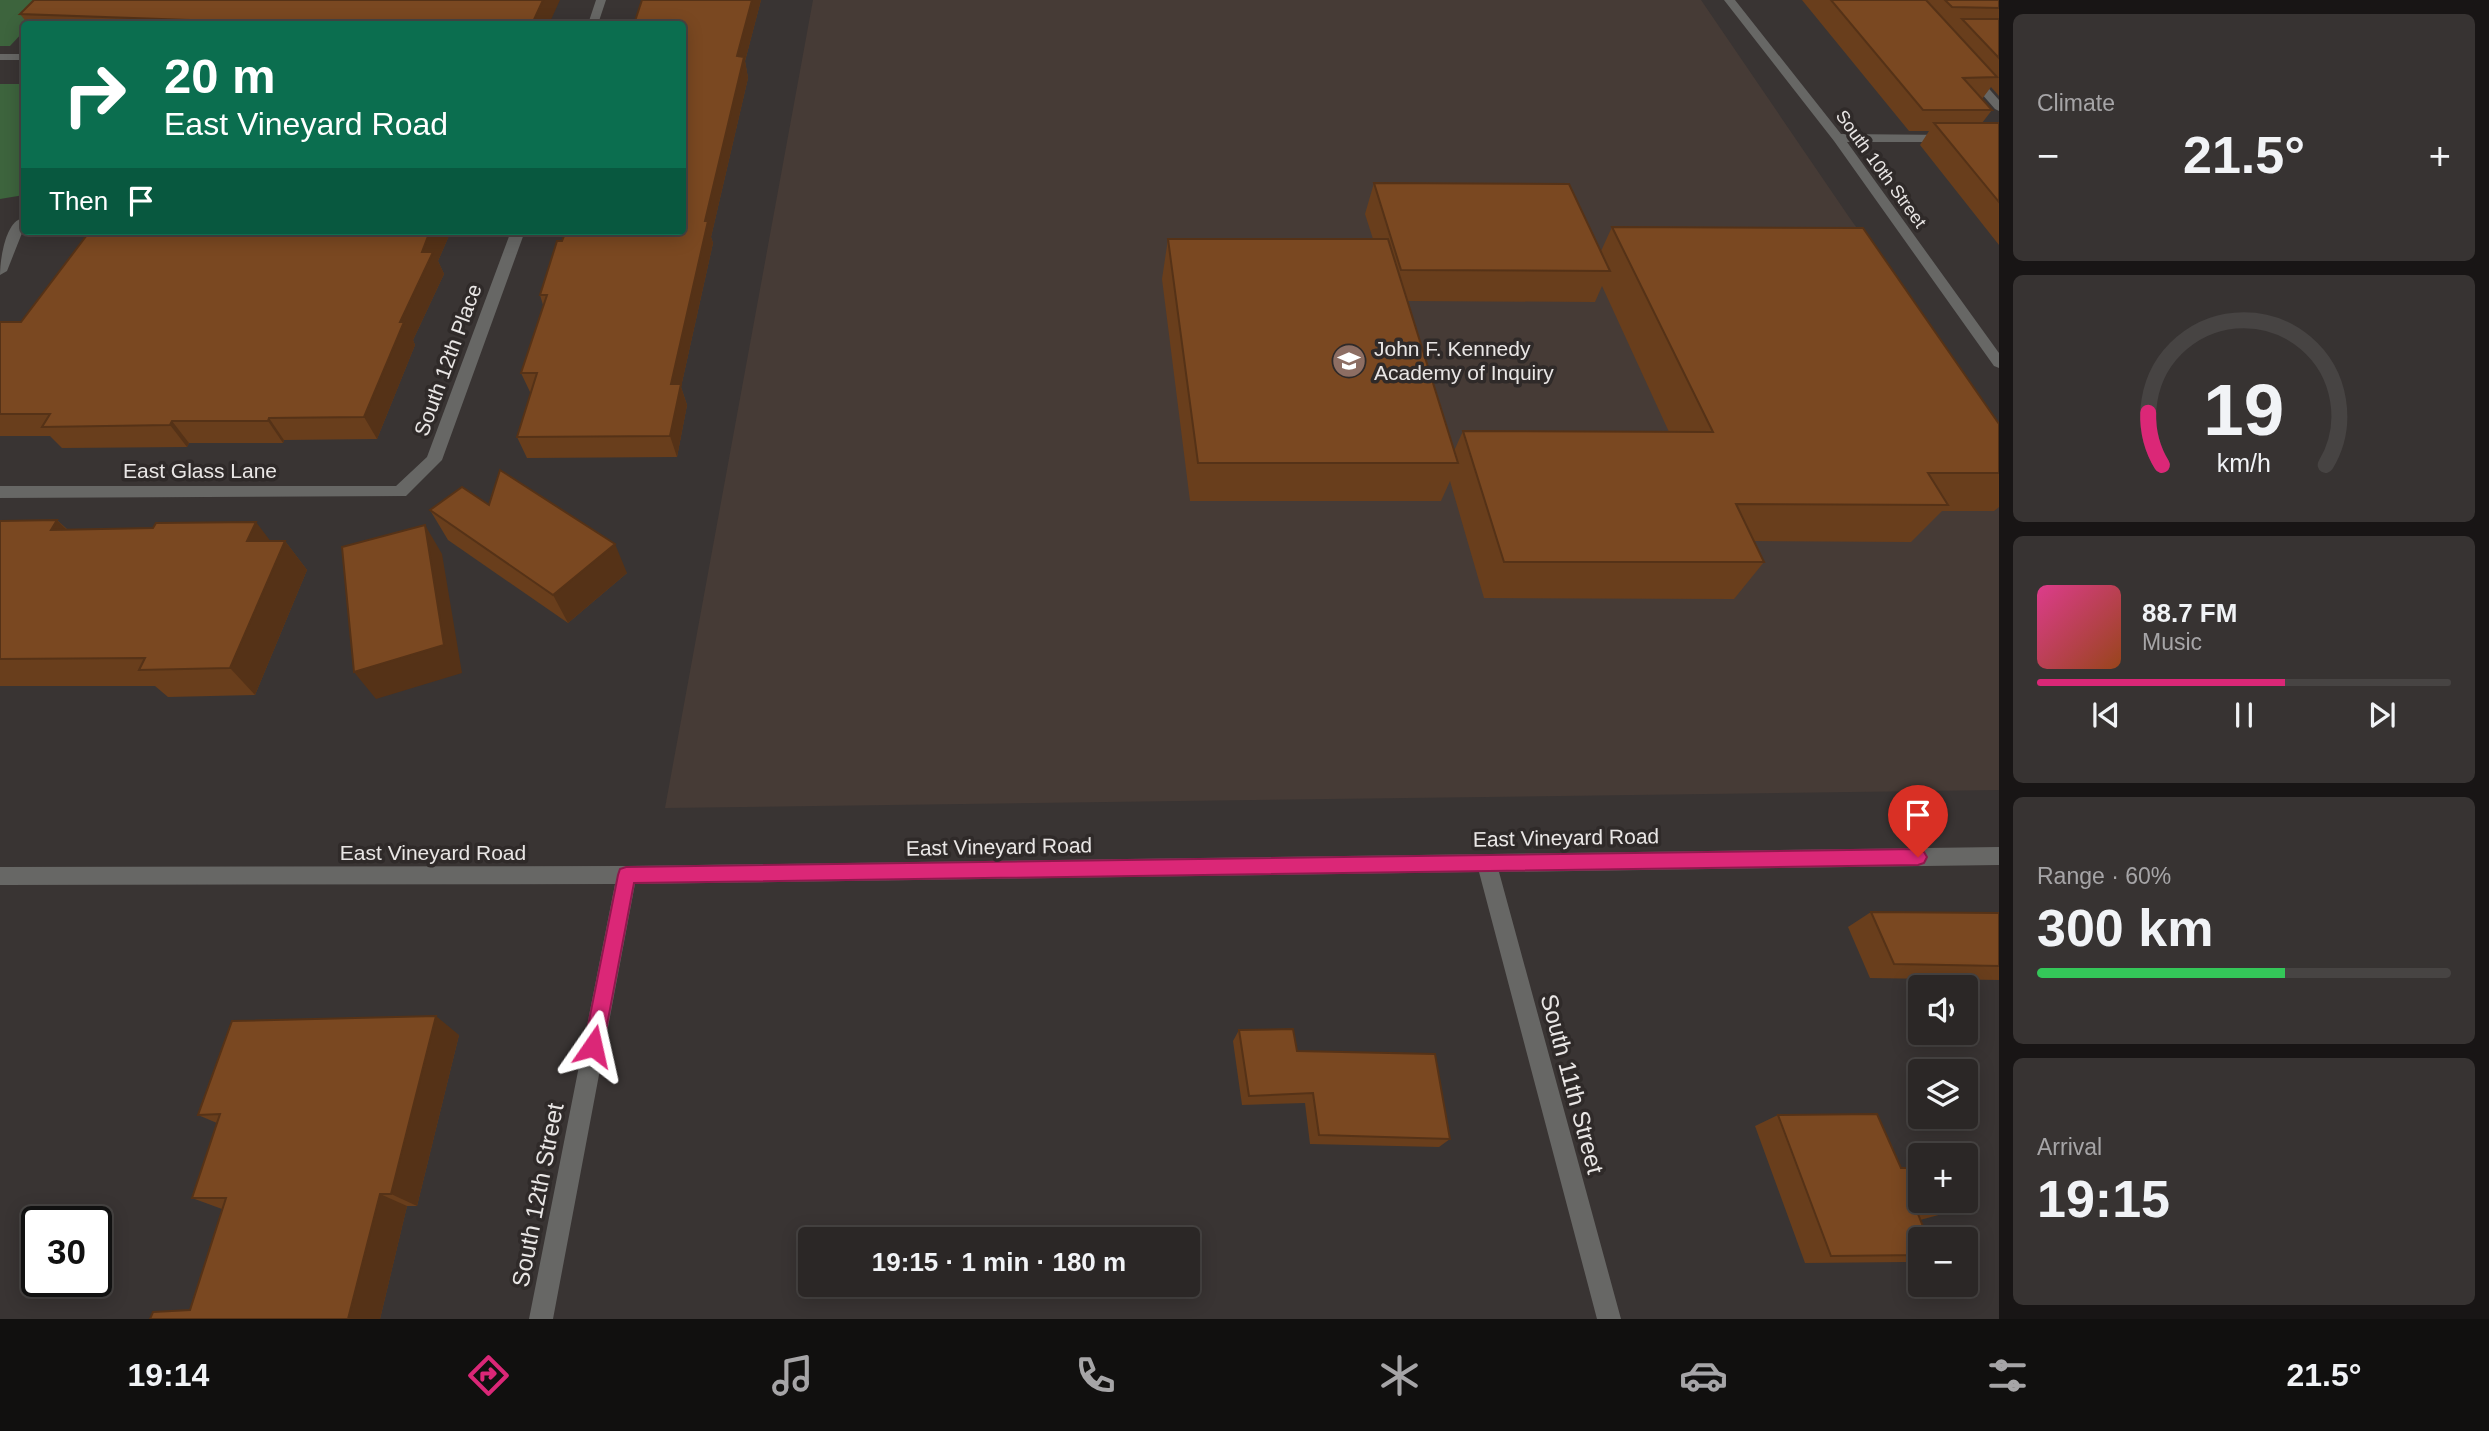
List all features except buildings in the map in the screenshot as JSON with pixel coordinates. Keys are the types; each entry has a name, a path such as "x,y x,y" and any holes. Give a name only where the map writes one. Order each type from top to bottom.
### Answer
{"street":[{"path":"594,21 601,0"},
{"name":"South 10th Street","path":"1729,0 1838,138 1999,363"},
{"path":"0,57 21,57"},
{"path":"1962,65 1999,107"},
{"path":"1838,138 1958,138"},
{"path":"0,271 20,223"},
{"name":"South 12th Place","path":"400,492 434,460 517,235"},
{"name":"East Glass Lane","path":"0,492 400,492"},
{"name":"East Vineyard Road","path":"0,876 626,875 1999,856"},
{"name":"South 11th Street","path":"1486,862 1609,1319"},
{"name":"South 12th Street","path":"541,1319 626,875"}],"shaded area":[{"name":"John F. Kennedy Academy of Inquiry","path":"813,0 1701,0 1849,217 1999,427 1999,790 665,808"}],"green space":[{"path":"0,0 54,0 33,21 21,21 21,34 10,46 0,46"},
{"path":"0,84 21,84 21,196 0,199"}],"place":[{"name":"John F. Kennedy Academy of Inquiry","path":"1349,361"}],"route":[{"path":"593,1046 626,875 1918,857"}]}
